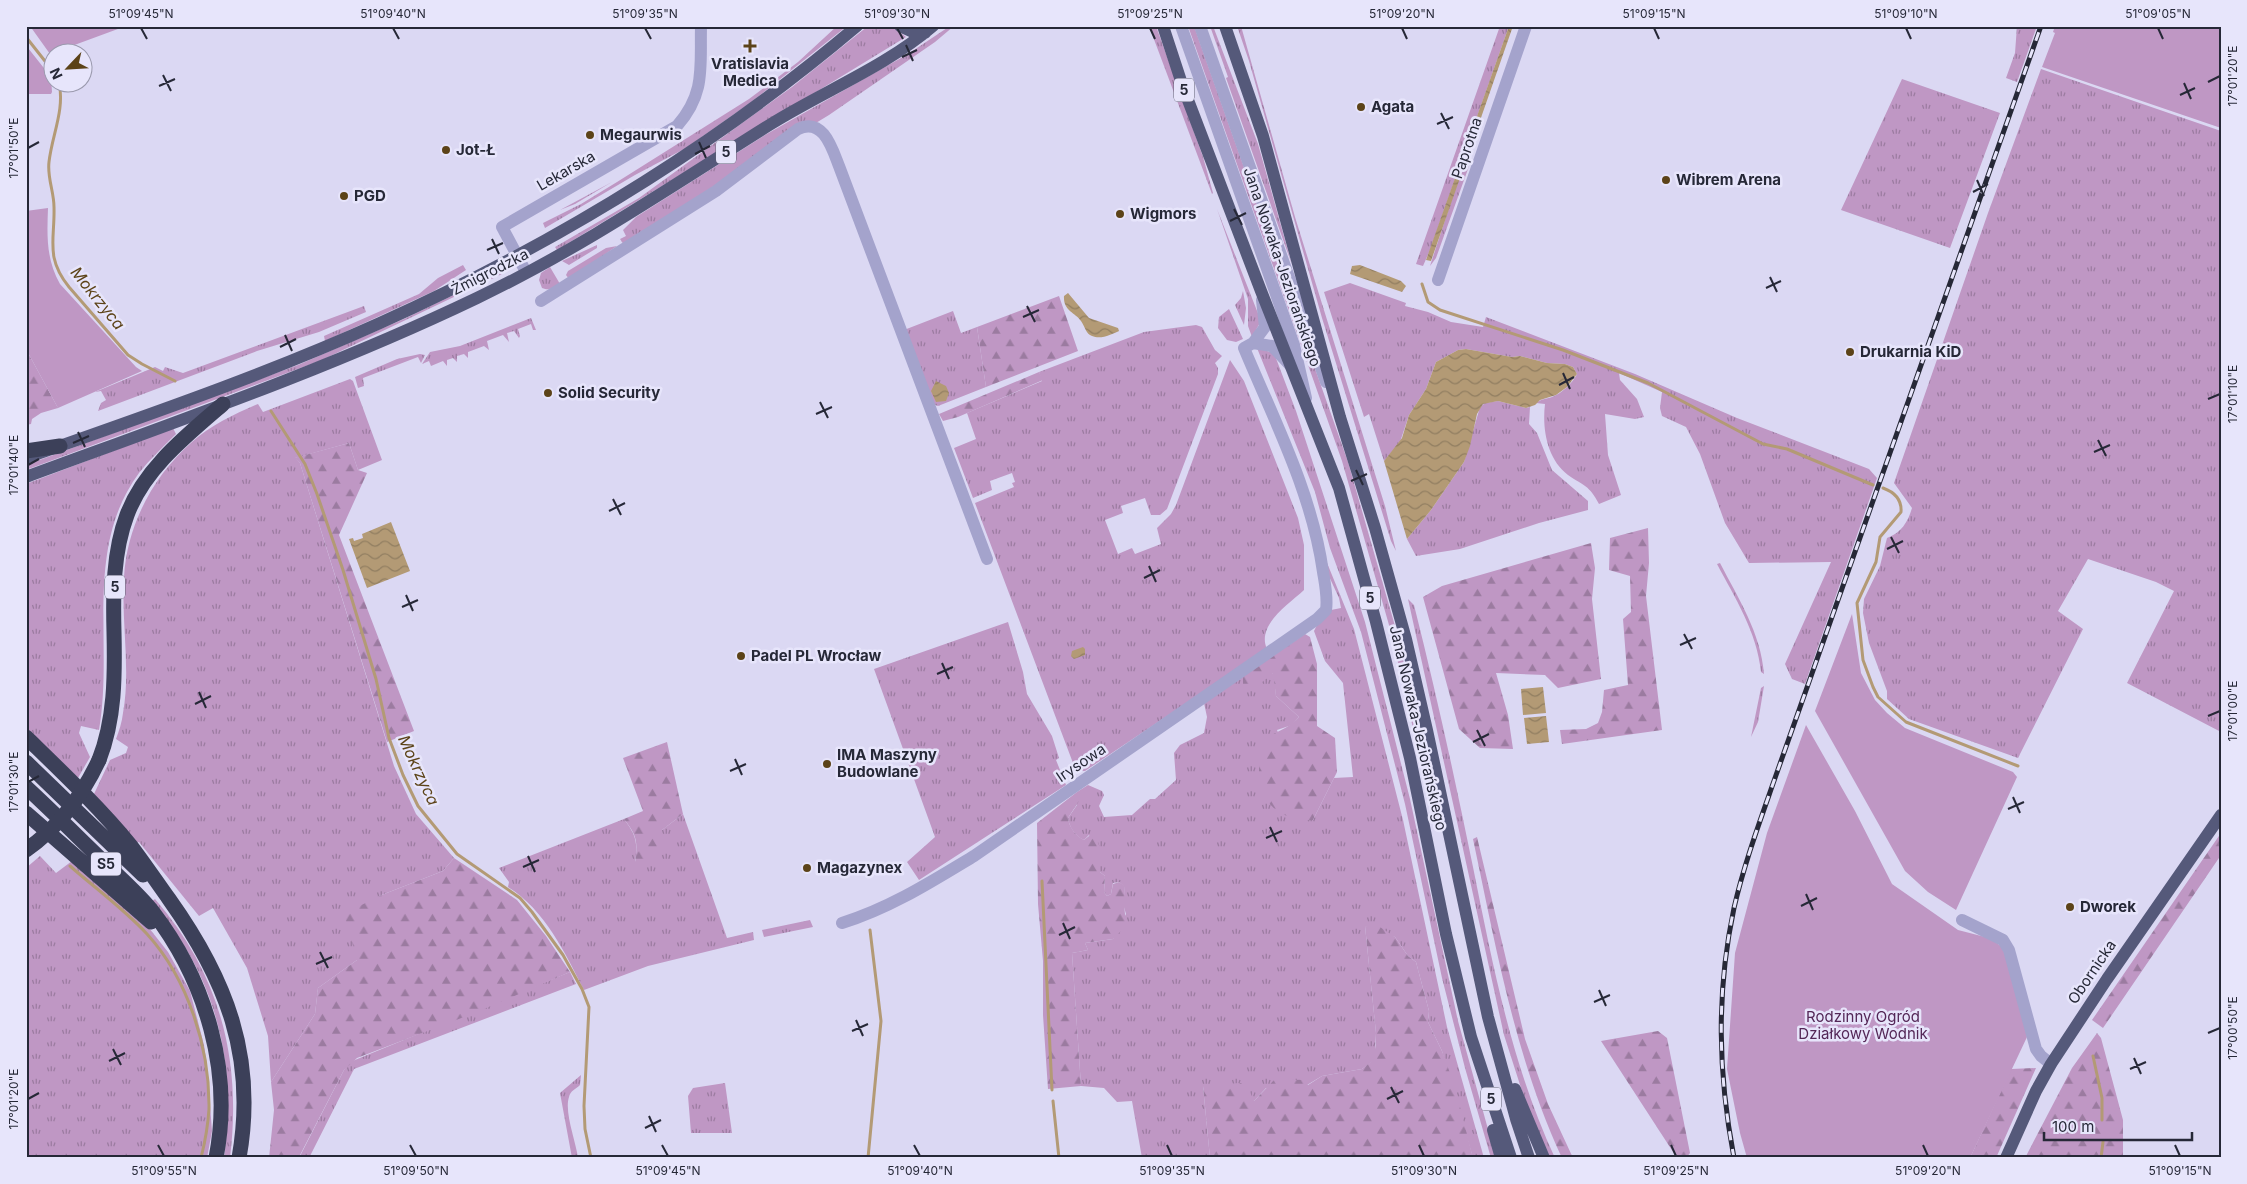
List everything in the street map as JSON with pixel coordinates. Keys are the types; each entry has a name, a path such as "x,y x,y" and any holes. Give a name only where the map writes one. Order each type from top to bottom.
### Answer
{"highway":[{"name":"5","path":"26,850 50,832 71,808 99,760 109,728 115,657 113,604 117,551 127,515 139,491 162,461 188,434 224,404"},
{"name":"5","path":"26,451 60,446"},
{"path":"26,737 115,827 146,866 210,962 231,1014 239,1050 243,1085 243,1120 239,1158"},
{"name":"S5","path":"26,762 169,900"},
{"name":"S5","path":"26,787 140,898 159,920 176,949"},
{"path":"26,812 146,917 176,949 205,1007 219,1064 221,1118 216,1158"}],"main road":[{"name":"Żmigrodzka","path":"26,458 317,350 429,300 518,255 676,161 768,98 857,26"},
{"path":"900,26 913,32 929,30"},
{"name":"5","path":"1163,26 1183,87 1260,291 1308,406"},
{"name":"5","path":"1225,26 1263,136 1340,417"},
{"name":"Żmigrodzka","path":"26,477 224,404 372,346 479,298 618,220 776,120 899,50 929,30"},
{"name":"Jana Nowaka-Jeziorańskiego","path":"1308,406 1339,488 1376,622 1410,758 1446,934 1472,1040 1511,1158"},
{"name":"Jana Nowaka-Jeziorańskiego","path":"1340,417 1406,639 1495,1048 1516,1119 1530,1158"},
{"name":"Obornicka","path":"2006,1158 2036,1091 2051,1064 2115,967 2221,814"},
{"path":"1472,1040 1483,1095 1501,1158"},
{"path":"1495,1048 1509,1075 1544,1158"}],"street":[{"name":"Lekarska","path":"526,272 502,227 677,126 689,112 698,94 701,26"},
{"name":"Jana Nowaka-Jeziorańskiego","path":"1181,26 1294,345 1308,406"},
{"name":"Jana Nowaka-Jeziorańskiego","path":"1200,26 1267,211 1316,358 1340,417"},
{"name":"Paprotna","path":"1438,280 1526,26"},
{"path":"541,301 716,191 798,129 806,126 816,127 825,136 839,166 987,559"},
{"path":"1260,291 1265,327 1253,343 1272,346 1291,366"},
{"name":"Irysowa","path":"842,922 869,914 915,891 974,856 1312,622 1326,610 1322,562 1311,516 1295,471 1244,348 1253,343"},
{"path":"1962,920 2003,940 2010,950 2036,1049 2051,1064"}],"green space":[{"path":"30,26 126,26 83,42 42,43"},
{"path":"837,26 847,26 750,103 686,148 635,175 545,228 543,223 581,204 749,99 798,62"},
{"path":"868,26 892,26 906,37 557,250 555,247 639,198 792,87"},
{"path":"950,26 954,26 935,42 829,115 740,169 624,245 620,239 626,236 623,230 636,217 765,135 908,54"},
{"path":"1149,26 1156,26 1203,157 1212,194"},
{"path":"1188,26 1194,26 1348,462 1397,633 1430,780 1425,781 1391,632 1342,461"},
{"path":"1210,26 1213,26 1258,144 1292,265 1226,78 1228,77"},
{"path":"1237,26 1241,26 1295,217 1385,506 1396,551 1391,541 1322,318 1249,61"},
{"path":"1500,26 1509,26 1430,250 1423,266 1416,264"},
{"path":"2017,26 2037,26 2017,82 2006,78 2015,53"},
{"path":"2055,26 2221,26 2221,128 2042,67 2055,33 2053,32"},
{"path":"26,48 28,48 42,66 42,92 52,92 51,94 26,94"},
{"path":"2041,69 2221,131 2221,732 2127,683 2174,591 2156,582 2088,559 2058,611 2083,629 2018,758 1909,719 1887,699 1887,691 1869,643 1863,613 1864,599 1880,566 1887,538 1900,530 1912,508 1894,483 1988,213"},
{"path":"1902,79 2000,113 1950,248 1841,210"},
{"path":"1465,159 1470,161 1468,169 1436,258 1430,266"},
{"path":"612,182 575,204 560,210"},
{"path":"48,208 50,256 55,275 60,284 136,367 142,371 58,408 26,349 26,211"},
{"path":"1217,209 1261,321 1252,337 1248,326 1248,299"},
{"path":"597,245 597,248 569,265 562,261"},
{"path":"617,246 569,279 566,275 568,271 606,248"},
{"path":"463,265 466,270 434,291 325,341 324,336 419,294 438,278"},
{"path":"550,267 560,284 553,288 545,289 542,288 539,280 541,273"},
{"path":"505,270 502,274 322,360 26,470 26,465 298,365 404,319"},
{"path":"1350,283 1406,303 1405,306 1428,312 1451,322 1483,327 1486,317 1635,374 1737,418 1869,469 1877,478 1805,684 1792,679 1785,664 1831,562 1749,563 1725,523 1700,454 1686,427 1662,416 1660,408 1662,392 1619,373 1620,380 1637,399 1644,417 1635,419 1605,414 1608,455 1621,495 1599,504 1589,489 1568,475 1555,461 1545,433 1545,404 1536,403 1559,393 1572,381 1577,374 1573,367 1565,364 1547,363 1520,356 1512,357 1466,349 1458,350 1436,362 1426,389 1409,415 1400,442 1384,461 1369,414 1364,417 1324,292"},
{"path":"1243,291 1246,308 1244,325 1235,305 1241,298"},
{"path":"1059,296 1078,351 986,387 977,327"},
{"path":"364,306 366,312 319,332 257,351 98,411 101,403 106,400 101,391 95,392 155,367 163,371 165,367 183,373"},
{"path":"1229,309 1243,339 1236,342 1227,340 1218,328 1219,317"},
{"path":"953,311 961,333 977,327 986,387 938,406 932,404 904,330"},
{"path":"531,318 536,330 533,330 531,324 518,329 519,338 514,331 507,333 509,342 503,335 487,341 489,350 484,346 468,352 468,358 464,354 457,356 457,362 453,358 447,360 447,366 443,361 431,366 429,361 422,364 430,352 460,346"},
{"path":"1196,325 1202,327 1215,350 1222,356 1215,363 1218,368 1218,374 1167,509 1160,515 1151,515 1145,498 1121,506 1123,513 1105,520 1118,554 1132,548 1135,554 1161,544 1157,528 1171,514 1176,505 1230,360 1244,381 1298,518 1304,545 1304,590 1283,608 1270,623 1265,640 1267,649 1085,771 1076,771 975,503 1014,487 1012,483 1015,482 1012,473 990,481 992,490 973,498 954,448 976,439 967,413 1042,381 1039,372 1144,332"},
{"path":"1257,348 1274,353 1296,411 1365,622 1410,799 1458,1021 1496,1158 1491,1158 1465,1068 1442,978 1405,804 1361,632 1330,548 1315,492"},
{"path":"26,349 58,408 41,413 32,419 31,424 26,425"},
{"path":"420,354 425,355 421,363 418,357 363,378 364,386 358,388 355,377 397,359"},
{"path":"1039,372 1043,380 958,417 943,421 939,414"},
{"path":"350,379 353,381 382,460 358,470 349,443 295,458 300,463 394,766 416,814 454,858 443,871 379,896 357,960 318,988 315,1014 271,1082 268,1036 247,968 213,908 199,916 139,842 136,843 94,794 110,760 126,753 128,747 116,739 123,716 126,680 124,577 130,539 144,503 154,486 178,455 207,430 224,420 258,404 263,412"},
{"path":"1498,401 1526,408 1530,407 1529,424 1537,433 1552,470 1588,501 1588,510 1539,523 1460,549 1416,556 1407,539 1431,510 1464,462 1480,407 1485,403"},
{"path":"173,428 176,434 139,473 122,502 111,533 106,565 103,697 99,730 81,726 79,733 90,757 78,778 26,728 26,484"},
{"path":"349,443 358,470 367,473 339,535 414,731 387,742 300,463 294,458"},
{"path":"1648,528 1649,563 1646,596 1662,730 1562,744 1560,730 1586,729 1598,723 1602,712 1604,690 1628,685 1623,619 1631,612 1630,576 1609,570 1610,538"},
{"path":"1591,543 1595,568 1592,599 1601,679 1558,688 1545,675 1496,673 1508,715 1513,749 1480,748 1459,729 1423,597 1442,586"},
{"path":"1323,553 1354,629 1403,820 1447,1027 1484,1158 1473,1158 1442,1051 1428,1022 1429,1011 1416,962 1408,956 1395,937 1365,926 1376,1033 1373,1061 1362,1069 1322,1076 1307,1085 1266,1088 1254,1101 1203,1086 1210,1158 1142,1158 1132,1101 1117,1102 1104,1088 1081,1086 1072,953 1088,950 1085,943 1113,939 1126,914 1123,904 1125,887 1119,882 1113,883 1111,894 1107,896 1104,892 1105,876 1100,872 1100,859 1089,835 1084,840 1078,837 1071,828 1068,818 1077,805 1077,792 1088,785 1102,791 1104,795 1099,806 1104,817 1132,815 1150,799 1155,799 1176,780 1174,753 1180,745 1204,733 1207,717 1204,703 1243,676 1274,673 1276,696 1299,717 1292,725 1277,730 1313,820 1334,778 1353,777 1343,683 1325,661 1314,631 1331,610 1341,608 1339,598 1327,572"},
{"path":"1720,563 1754,630 1764,674 1761,672 1759,657 1750,629 1717,564"},
{"path":"1408,599 1414,605 1430,670 1505,1015 1527,1088 1555,1158 1548,1158 1531,1119 1504,1035"},
{"path":"1852,614 1861,673 1875,700 1887,713 1905,728 2013,772 2017,777 1956,910 1928,892 1905,871 1815,711"},
{"path":"1008,622 1023,672 1027,694 1052,736 1059,758 1056,760 1066,785 919,880 907,862 935,837 874,669"},
{"path":"1305,634 1310,637 1317,664 1317,726 1335,738 1337,772 1313,820 1296,819 1272,807 1262,792 1259,778 1264,740 1299,717 1276,696 1273,673 1255,688 1243,684 1243,676"},
{"path":"1764,686 1758,722 1751,737 1761,688"},
{"name":"Rodzinny Ogród Działkowy Wodnik","path":"1806,725 1855,811 1892,884 1958,930 1989,938 2001,946 2010,965 2027,1037 1970,1158 1747,1158 1727,1069 1735,953 1767,833"},
{"path":"667,742 683,814 662,830 662,843 648,858 635,863 636,839 624,819 643,811 623,758"},
{"path":"1077,792 1081,798 1068,818 1071,828 1084,840 1094,832 1100,848 1100,872 1105,876 1104,892 1107,896 1111,894 1113,884 1119,882 1125,886 1126,924 1113,939 1085,943 1088,950 1072,953 1081,1086 1048,1089 1043,1015 1043,961 1038,904 1037,823"},
{"path":"683,814 727,938 753,932 754,940 648,966 584,990 553,933 533,908 508,887 509,882 499,868 624,819 635,839 635,862 662,830"},
{"path":"2221,833 2221,855 2103,1028 2092,1020"},
{"path":"1477,837 1525,1039 1548,1104 1573,1158 1562,1158 1531,1081 1519,1041 1508,1001 1473,839"},
{"path":"40,856 56,873 72,861 149,928 168,952 190,991 204,1045 207,1067 212,1131 207,1158 26,1158 26,868"},
{"path":"454,858 517,900 546,936 570,972 477,1012 357,1058 344,1070 299,1157 269,1158 274,1110 271,1082 315,1014 318,988 357,960 344,914 379,896 443,871"},
{"path":"155,899 196,957 210,988 221,1020 229,1053 232,1087 233,1122 230,1158 224,1158 228,1105 227,1079 219,1028 201,978 189,954 152,901"},
{"path":"810,920 813,927 764,937 762,930"},
{"path":"1365,926 1380,927 1395,937 1408,956 1416,962 1429,1011 1428,1022 1442,1051 1455,1087 1473,1158 1210,1158 1203,1086 1241,1083 1250,1092 1254,1101 1275,1079 1303,1080 1308,1085 1322,1076 1362,1069 1372,1061 1376,1045 1376,1033"},
{"path":"570,972 576,984 354,1069 309,1158 299,1158 344,1070 350,1062"},
{"path":"1658,1031 1667,1038 1690,1153 1686,1158 1677,1158 1601,1041"},
{"path":"2097,1033 2101,1038 2123,1120 2123,1158 2025,1158 2072,1068"},
{"path":"2036,1068 1996,1158 1970,1158 2011,1069"},
{"path":"581,1075 580,1085 571,1093 568,1103 569,1119 578,1158 572,1158 560,1093"},
{"path":"725,1083 732,1133 691,1133 688,1096 693,1088"}],"water":[{"path":"1509,26 1513,26 1431,261 1426,260"},
{"path":"1360,265 1401,281 1406,286 1402,292 1350,274 1352,266"},
{"path":"1068,293 1089,318 1118,328 1119,331 1103,337 1090,335 1079,318 1065,305 1064,296"},
{"path":"1466,349 1512,357 1520,356 1547,363 1565,364 1573,367 1577,374 1567,387 1556,395 1540,400 1535,405 1526,408 1498,401 1483,404 1477,414 1470,446 1464,462 1431,510 1407,539 1384,461 1402,438 1409,415 1426,389 1436,362 1458,350"},
{"path":"936,381 946,386 949,393 946,401 936,402 931,391"},
{"path":"391,522 410,571 367,588 349,539 353,538 354,541 363,538 362,534"},
{"path":"1083,647 1085,655 1074,659 1071,656 1072,651"},
{"path":"1543,687 1546,713 1523,715 1521,689"},
{"path":"1546,716 1549,742 1527,744 1524,718"}],"waterway":[{"name":"Mokrzyca","path":"26,37 42,57"},
{"name":"Mokrzyca","path":"60,92 59,112 49,168 54,201 53,248 57,266 69,287 128,355 175,381"},
{"path":"1422,284 1428,302 1440,310 1563,350 1648,383 1763,444 1787,449 1873,485"},
{"name":"Mokrzyca","path":"271,411 305,464 317,494 343,570 376,679 389,738 403,775 418,806 457,854 520,898 563,955 582,989 589,1007 584,1106 585,1129 591,1158"},
{"path":"1883,488 1891,492 1899,500 1901,512 1880,537 1876,562 1857,603 1863,660 1873,687 1878,697 1906,722 2018,766"},
{"path":"70,866 119,907 147,934 174,972 185,993 201,1039 208,1086 209,1115 201,1158"},
{"path":"1042,881 1052,1090"},
{"path":"868,1158 881,1021 870,930"},
{"path":"2093,1056 2102,1098 2102,1120"},
{"path":"1053,1101 1059,1158"},
{"path":"2101,1158 2103,1142"}],"railway":[{"path":"1734,1158 1725,1095 1721,1033 1724,971 1738,892 1764,810 2041,26"}],"place":[{"name":"Vratislavia Medica","path":"750,46"},
{"name":"Agata","path":"1361,107"},
{"name":"Megaurwis","path":"590,135"},
{"name":"Jot-Ł","path":"446,150"},
{"name":"Wibrem Arena","path":"1666,180"},
{"name":"PGD","path":"344,196"},
{"name":"Wigmors","path":"1120,214"},
{"name":"Drukarnia KiD","path":"1850,352"},
{"name":"Solid Security","path":"548,393"},
{"name":"Padel PL Wrocław","path":"741,656"},
{"name":"IMA Maszyny Budowlane","path":"827,764"},
{"name":"Magazynex","path":"807,868"},
{"name":"Dworek","path":"2070,907"}]}
